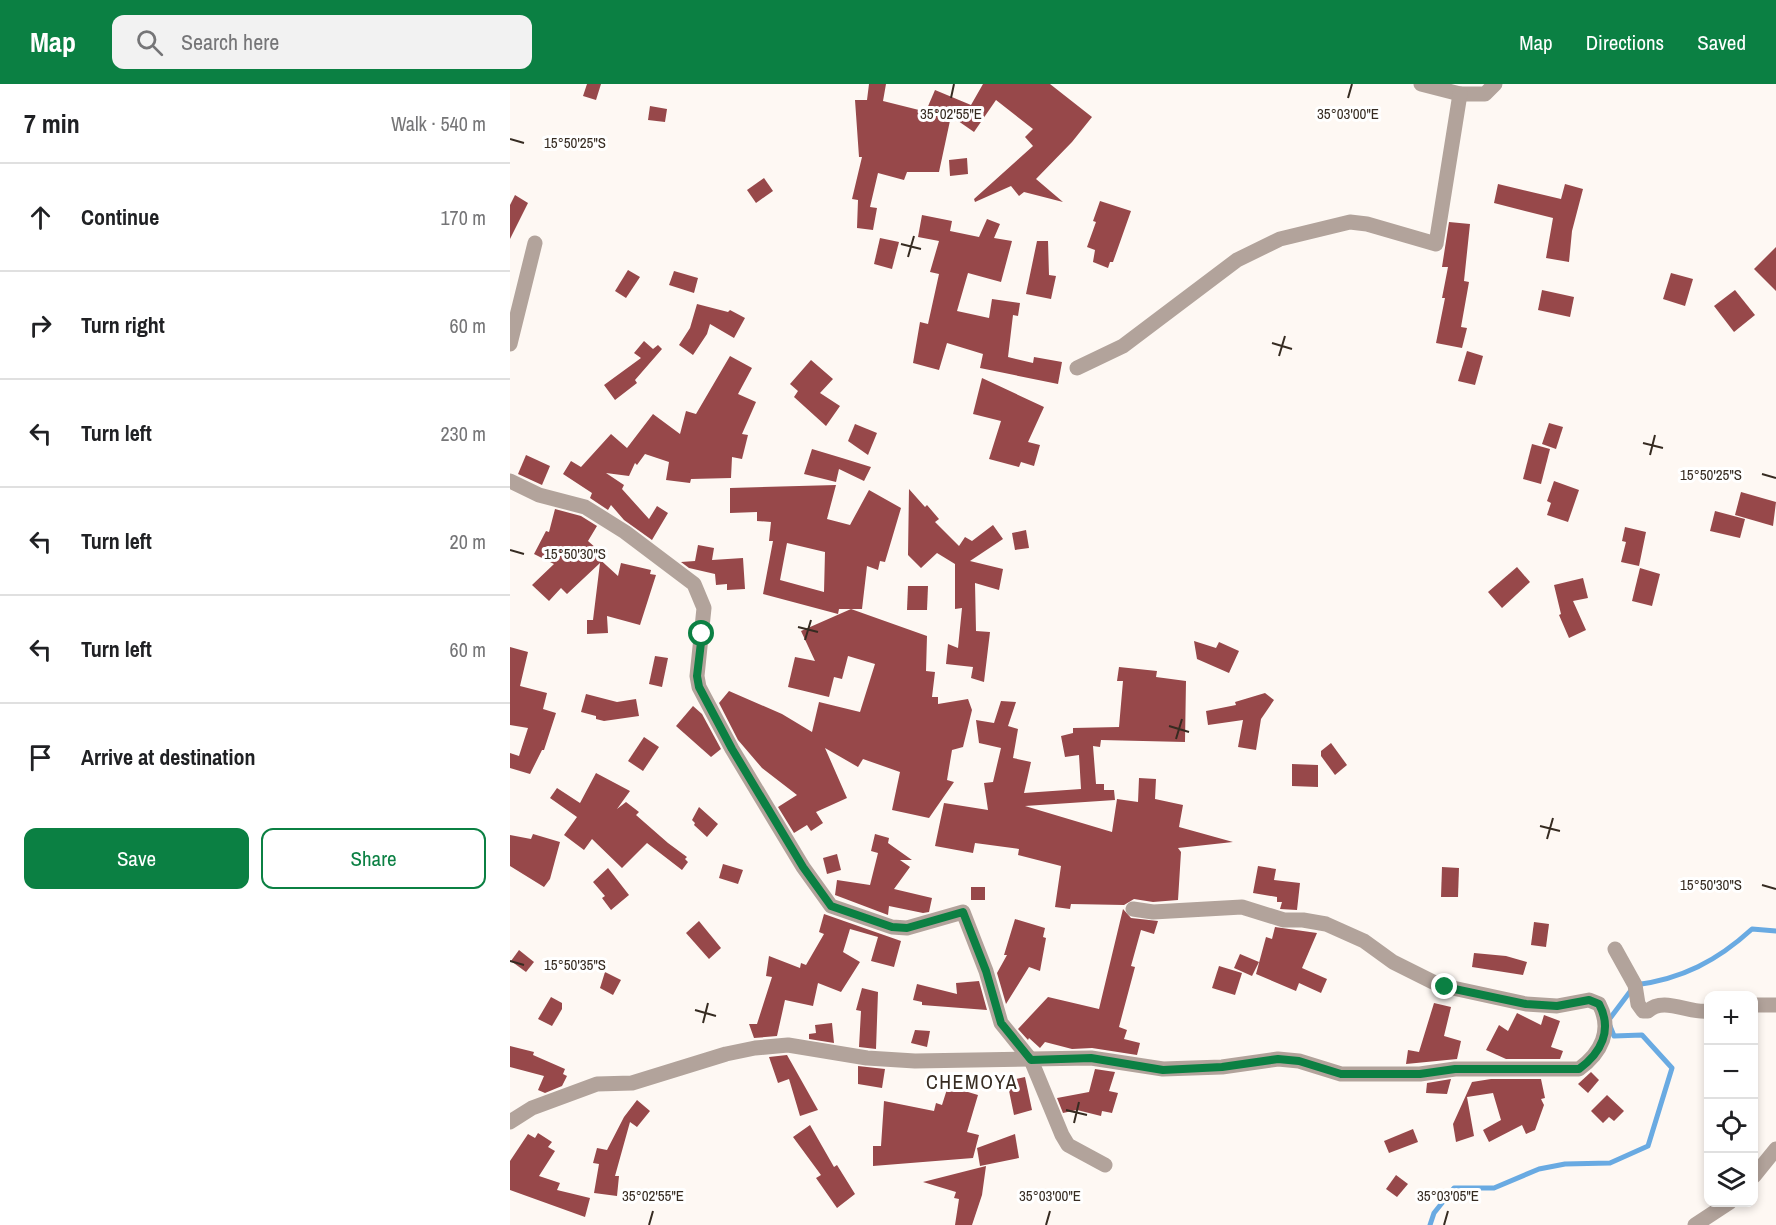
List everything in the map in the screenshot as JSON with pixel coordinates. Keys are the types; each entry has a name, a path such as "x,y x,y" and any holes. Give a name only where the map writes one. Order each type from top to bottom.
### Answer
{"street":[{"path":"1421,84 1460,93 1485,94 1495,84"},
{"path":"1077,368 1123,346 1237,260 1280,238 1350,222 1367,224 1436,244 1460,93"},
{"path":"510,344 535,243"},
{"path":"510,481 539,495 585,507 625,532 694,584 704,608 697,676 699,687 803,867 831,906 900,928 922,925 963,912 986,971 1001,1023 1031,1060 1051,1111 1068,1145 1105,1166"},
{"path":"510,1122 532,1108 597,1084 632,1083 755,1048 797,1046 867,1058 915,1061 1091,1058 1163,1070 1222,1067 1278,1059 1299,1061 1341,1074 1389,1075 1455,1069 1579,1069 1601,1048 1604,1028 1602,1009 1599,1004 1589,1000 1557,1006 1526,1004 1439,985 1393,962 1364,941 1326,924 1303,920 1284,920 1242,907 1153,912 1133,909"},
{"path":"1615,949 1635,985 1638,1004 1643,1011 1669,1005 1704,1012"},
{"path":"1758,1005 1776,1005"},
{"path":"1758,1171 1776,1149"},
{"path":"1695,1225 1724,1207"}],"building":[{"path":"587,84 601,84 596,100 583,96"},
{"path":"869,84 886,84 883,101 926,111 935,90 971,105 983,84 1050,84 1092,117 1072,142 1036,179 1063,202 1024,192 1019,196 1011,186 975,202 974,199 1033,146 1025,137 1033,129 996,100 974,132 951,116 939,172 907,172 904,180 878,173 870,207 877,208 873,230 857,228 858,200 852,199 862,157 859,157 855,100 867,100"},
{"path":"650,106 667,109 665,122 648,120"},
{"path":"967,158 968,174 950,176 949,160"},
{"path":"764,178 773,191 756,203 747,190"},
{"path":"1498,184 1561,199 1565,184 1583,189 1572,231 1569,262 1546,258 1553,218 1494,203"},
{"path":"515,195 528,203 510,239 510,205"},
{"path":"1100,201 1131,211 1113,262 1110,262 1108,268 1093,262 1095,250 1087,247 1096,222 1093,221"},
{"path":"922,215 952,221 950,231 979,237 987,219 1000,224 994,238 1012,241 1001,282 968,273 957,311 989,318 992,299 1020,303 1018,316 1013,315 1008,357 1033,363 1034,357 1062,362 1058,384 980,368 983,354 947,343 939,370 913,363 920,322 928,324 939,274 930,272 939,241 918,237"},
{"path":"1449,222 1470,224 1464,281 1469,282 1461,327 1467,328 1462,348 1436,343 1445,298 1442,298 1448,267 1442,267"},
{"path":"880,238 899,242 892,269 874,264"},
{"path":"1037,241 1048,241 1049,275 1056,276 1051,299 1026,294"},
{"path":"1776,247 1776,291 1754,269"},
{"path":"628,270 640,277 626,298 615,291"},
{"path":"674,271 698,278 694,293 669,285"},
{"path":"1671,273 1693,279 1685,306 1663,299"},
{"path":"1542,290 1574,297 1570,317 1538,310"},
{"path":"1735,290 1755,315 1734,332 1714,306"},
{"path":"697,304 728,312 730,310 745,318 734,338 710,324 707,334 693,355 679,345 690,328"},
{"path":"644,341 653,349 658,345 662,349 635,380 637,383 615,400 604,385 641,358 634,353"},
{"path":"1467,351 1483,356 1475,385 1458,381"},
{"path":"730,356 752,368 738,394 756,402 742,434 748,435 742,459 732,457 731,478 691,479 690,483 666,480 669,462 645,454 637,465 635,463 629,476 606,473 624,485 622,489 649,519 657,506 668,513 652,540 624,520 611,505 608,510 590,498 592,493 563,474 571,461 581,467 611,434 627,448 653,414 680,434 686,411 696,414"},
{"path":"811,360 833,379 820,393 840,406 826,426 794,397 798,391 790,384"},
{"path":"982,378 1044,407 1028,442 1040,445 1034,466 1021,462 1019,467 989,459 1001,421 973,414"},
{"path":"1549,423 1563,427 1556,449 1542,444"},
{"path":"855,424 877,433 868,455 848,441"},
{"path":"1532,444 1550,449 1541,484 1523,479"},
{"path":"812,449 871,467 864,481 839,469 836,482 804,474"},
{"path":"526,455 550,466 542,485 518,474"},
{"path":"1554,481 1579,490 1568,522 1547,515 1551,503 1547,501"},
{"path":"836,485 827,519 850,525 869,490 901,508 885,562 880,561 878,570 867,566 862,609 839,609 838,614 763,594 773,541 769,541 771,522 757,521 757,512 730,513 730,488","holes":["787,543 825,552 824,592 780,580"]},
{"path":"909,489 925,507 927,505 939,519 935,522 959,546 965,537 972,541 993,525 1003,539 970,561 1003,569 999,590 975,583 976,631 990,632 984,682 971,678 973,667 946,664 948,644 958,648 962,608 955,609 955,564 937,553 921,568 908,555"},
{"path":"1741,492 1776,502 1773,526 1735,515"},
{"path":"555,509 581,516 597,526 588,541 597,549 595,555 618,576 621,563 651,570 650,574 656,575 640,625 607,616 608,633 587,634 587,620 593,620 600,563 567,594 561,588 549,601 532,585 554,564 534,554 546,531 549,532"},
{"path":"1715,511 1745,519 1740,538 1710,531"},
{"path":"1625,527 1646,532 1639,566 1621,562 1626,542 1622,541"},
{"path":"1026,530 1029,548 1015,550 1012,533"},
{"path":"698,545 714,548 712,560 743,558 745,589 727,590 727,584 716,585 715,574 689,568 681,562 695,561"},
{"path":"1517,567 1530,582 1502,608 1488,592"},
{"path":"1640,568 1660,574 1652,606 1632,601"},
{"path":"1583,578 1588,598 1573,601 1586,630 1569,638 1559,615 1561,614 1554,585"},
{"path":"908,586 928,586 927,610 907,610"},
{"path":"851,609 927,636 926,671 935,672 932,697 938,697 938,704 968,699 972,710 963,747 952,750 947,780 954,782 929,818 892,810 900,772 863,759 858,767 825,748 847,798 816,812 823,823 811,831 807,825 794,833 778,807 797,795 762,768 738,740 719,703 729,691 782,714 812,732 819,702 860,712 875,664 848,656 842,679 834,677 829,697 788,687 795,657 815,661 801,631"},
{"path":"1194,641 1216,648 1219,642 1239,651 1229,673 1197,659"},
{"path":"510,647 528,652 520,686 547,693 543,709 556,713 544,750 530,774 510,768 510,753 519,756 528,728 510,725"},
{"path":"655,656 668,658 662,687 649,684"},
{"path":"1119,667 1157,671 1156,677 1186,681 1185,742 1101,740 1100,747 1093,746 1096,784 1104,784 1104,790 1114,790 1115,800 1025,806 1112,832 1117,799 1138,802 1139,778 1156,779 1155,799 1183,805 1179,827 1233,842 1178,848 1181,852 1178,900 1153,902 1134,899 1124,905 1071,904 1070,909 1055,907 1061,866 1018,855 1019,849 975,843 973,853 935,846 944,803 988,810 984,783 993,782 1001,748 979,743 976,720 994,723 1001,701 1016,702 1008,726 1018,729 1013,758 1031,762 1024,793 1081,789 1079,755 1065,757 1061,736 1073,733 1073,728 1119,727 1123,681 1117,681"},
{"path":"1265,693 1274,700 1261,719 1256,750 1238,747 1243,720 1208,725 1206,711 1236,705 1235,702"},
{"path":"586,694 617,702 636,699 639,716 604,721 596,719 596,716 581,712"},
{"path":"693,706 702,714 721,749 711,757 676,726"},
{"path":"644,737 659,747 643,771 628,761"},
{"path":"1331,743 1347,765 1335,775 1321,756 1321,751"},
{"path":"1292,764 1318,765 1318,787 1292,786"},
{"path":"596,773 630,791 617,809 626,802 639,812 636,815 687,857 685,859 688,862 682,870 647,843 622,868 592,839 584,850 564,835 577,817 550,798 557,788 580,803"},
{"path":"699,807 718,824 707,837 694,825 692,820"},
{"path":"533,834 560,842 550,879 544,887 510,866 510,835 531,839"},
{"path":"875,834 889,838 888,843 912,860 900,860 910,867 894,889 932,898 929,912 923,913 889,906 888,915 835,895 837,880 870,885 878,853 871,851"},
{"path":"837,854 841,870 827,874 823,858"},
{"path":"723,864 743,870 738,884 719,878"},
{"path":"1258,866 1276,869 1274,880 1300,883 1297,910 1280,909 1282,902 1277,902 1277,897 1253,893"},
{"path":"1442,867 1459,868 1458,897 1441,897"},
{"path":"608,868 629,895 611,910 602,898 605,896 593,882"},
{"path":"971,887 985,887 985,900 971,900"},
{"path":"1123,909 1131,918 1158,921 1154,934 1141,930 1131,966 1135,967 1119,1027 1127,1030 1124,1039 1140,1043 1137,1055 1092,1048 1072,1049 1045,1042 1040,1048 1018,1029 1048,997 1099,1009"},
{"path":"824,914 901,941 894,967 871,961 878,937 850,929 843,952 860,962 841,992 818,983 813,1006 785,1000 777,1036 754,1038 749,1024 757,1024 772,977 766,976 769,956 800,968 801,963 806,965 824,934 819,932"},
{"path":"1015,919 1045,928 1043,937 1046,938 1040,971 1029,967 1006,1004 997,973 1007,955 1004,955"},
{"path":"699,921 721,948 709,959 686,933"},
{"path":"1534,922 1549,924 1546,947 1531,945"},
{"path":"1275,927 1317,933 1302,968 1327,979 1321,993 1299,983 1296,991 1256,974 1266,937 1272,939"},
{"path":"519,950 534,962 526,972 511,961"},
{"path":"1474,953 1506,956 1527,962 1523,975 1472,967"},
{"path":"1240,954 1259,962 1252,976 1234,968"},
{"path":"1219,966 1242,973 1235,995 1212,988"},
{"path":"605,972 621,980 613,995 600,988"},
{"path":"979,981 987,1010 922,1005 922,1002 913,1000 917,984 957,994 956,983"},
{"path":"862,988 878,992 876,1049 859,1047 861,1011 856,1010"},
{"path":"551,997 562,1003 562,1009 552,1026 538,1019"},
{"path":"1434,1003 1451,1007 1444,1036 1461,1041 1457,1059 1406,1064 1408,1050 1419,1052"},
{"path":"1517,1013 1541,1025 1544,1015 1560,1021 1551,1047 1563,1051 1560,1059 1506,1059 1486,1050 1499,1025 1508,1031"},
{"path":"832,1023 834,1043 809,1039 809,1034 816,1033 815,1025"},
{"path":"915,1030 930,1031 927,1047 911,1043"},
{"path":"510,1046 534,1052 533,1055 565,1069 563,1074 567,1076 562,1086 545,1093 538,1090 544,1076 510,1067"},
{"path":"787,1055 818,1110 800,1116 789,1079 778,1083 769,1057"},
{"path":"858,1066 885,1069 882,1088 858,1084"},
{"path":"1095,1069 1115,1072 1109,1091 1118,1093 1112,1113 1102,1111 1101,1116 1077,1110 1063,1113 1057,1098 1089,1092"},
{"path":"1591,1072 1599,1080 1588,1093 1578,1084"},
{"path":"1025,1077 1032,1110 1014,1115 1007,1081"},
{"path":"1451,1079 1447,1094 1426,1093 1427,1083"},
{"path":"1491,1079 1541,1079 1545,1098 1541,1099 1544,1105 1535,1130 1526,1134 1522,1125 1489,1142 1483,1130 1501,1120 1493,1093 1467,1097 1474,1136 1456,1142 1453,1124 1472,1082"},
{"path":"948,1086 978,1095 967,1132 979,1135 973,1158 873,1166 873,1146 881,1146 884,1101 934,1111 936,1103 942,1105"},
{"path":"1607,1095 1624,1111 1614,1121 1609,1117 1603,1123 1591,1111"},
{"path":"637,1100 650,1111 637,1127 630,1122 615,1176 619,1176 617,1196 594,1193 599,1164 593,1163 597,1148 607,1150 624,1117"},
{"path":"810,1125 834,1167 837,1165 855,1194 837,1208 816,1178 821,1175 793,1137"},
{"path":"1413,1129 1418,1142 1389,1153 1384,1141"},
{"path":"538,1133 552,1142 548,1147 555,1151 539,1176 560,1183 557,1190 590,1198 585,1217 510,1190 510,1161 528,1134 535,1138"},
{"path":"1015,1134 1019,1158 980,1166 977,1148"},
{"path":"986,1166 982,1195 972,1225 955,1225 959,1199 954,1198 956,1192 923,1182"},
{"path":"1396,1175 1408,1184 1397,1197 1386,1189"}],"waterway":[{"path":"1430,1225 1434,1213 1454,1188 1494,1188 1539,1169 1565,1164 1610,1163 1648,1146 1672,1068 1642,1035 1614,1036 1608,1021 1635,985 1668,978 1698,967 1726,950 1752,929 1776,931"}],"district":[{"name":"CHEMOYA","path":"972,1081"}],"route":[{"path":"702,634 697,676 699,687 732,749 803,867 831,906 892,927 907,928 963,912 986,971 1001,1023 1031,1060 1065,1057 1091,1058 1163,1070 1222,1067 1257,1060 1278,1059 1299,1061 1341,1074 1389,1075 1420,1074 1455,1069 1579,1069 1601,1048 1604,1028 1602,1009 1599,1004 1589,1000 1557,1006 1526,1004 1445,987"}]}
